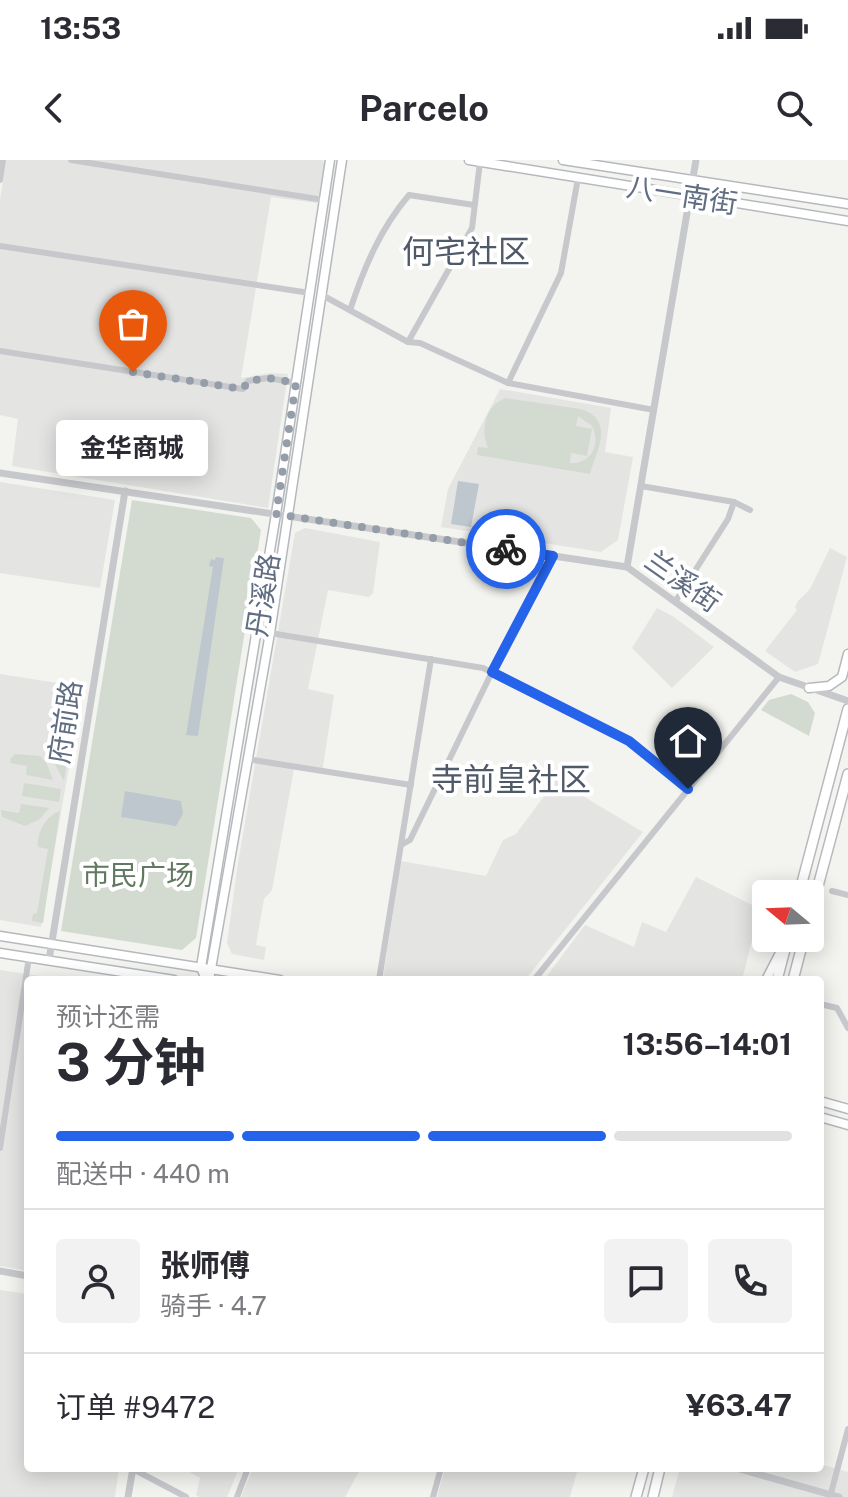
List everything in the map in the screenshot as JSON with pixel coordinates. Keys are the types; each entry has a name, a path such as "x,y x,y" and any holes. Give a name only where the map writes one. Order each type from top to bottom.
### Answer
{"main road":[{"name":"丹溪路","path":"206,976 201,967 276,514 330,160"},
{"name":"丹溪路","path":"209,976 289,517 342,160"},
{"name":"八一南街","path":"469,160 848,221"},
{"name":"八一南街","path":"563,160 848,204"},
{"path":"809,688 829,686 842,677 848,654"},
{"path":"803,880 848,709"},
{"path":"820,880 848,774"},
{"path":"840,803 848,793"},
{"path":"0,936 257,976"},
{"path":"768,976 781,952"},
{"path":"778,976 785,952"},
{"path":"794,976 800,952"},
{"path":"0,953 149,976"},
{"path":"824,1102 848,1109"},
{"path":"824,1118 848,1125"},
{"path":"636,1497 643,1472"},
{"path":"653,1497 659,1472"}],"street":[{"path":"0,180 3,160"},
{"path":"71,160 324,200"},
{"path":"627,567 696,160"},
{"path":"408,342 472,228 480,162"},
{"path":"508,383 561,273 578,178"},
{"path":"350,310 376,243 409,195 474,205"},
{"path":"0,246 310,293"},
{"path":"322,295 408,342 420,343 508,383 654,410"},
{"path":"0,351 243,389 248,381 268,378 296,383"},
{"name":"兰溪街","path":"0,473 627,567 779,677 848,701"},
{"path":"641,486 734,502 750,510"},
{"name":"府前路","path":"49,960 125,491"},
{"path":"675,602 728,519 734,502"},
{"path":"401,845 410,840 553,556"},
{"path":"270,633 483,668 629,741 688,789"},
{"path":"380,976 431,659"},
{"path":"537,976 779,677"},
{"path":"247,759 411,785"},
{"path":"832,891 848,895"},
{"path":"26,976 29,957"},
{"path":"0,1148 4,1096 24,985"},
{"path":"824,1005 837,1008 848,1028"},
{"path":"0,1271 24,1275"},
{"path":"830,1496 848,1429"},
{"path":"128,1497 132,1472"},
{"path":"139,1472 186,1497"},
{"path":"237,1497 246,1472"},
{"path":"433,1497 440,1472"},
{"path":"749,1472 839,1497"}],"shaded area":[{"path":"6,160 322,160 325,164 317,203 271,197 241,378 270,373 288,374 268,508 12,466 18,419 0,415 0,200"},
{"path":"500,389 611,408 605,452 633,457 618,540 601,552 441,527 448,489"},
{"path":"458,481 479,484 471,527 451,524"},
{"path":"0,482 115,500 100,588 0,573"},
{"path":"305,528 380,542 373,593 369,597 328,590 308,689 334,695 322,773 294,769 272,890 264,899 256,945 266,947 264,960 232,954 227,943 295,533"},
{"path":"830,548 847,557 818,664 795,672 765,651 797,610 798,601 810,589"},
{"path":"216,557 224,558 198,736 186,735 213,567 209,566 211,559 215,560"},
{"path":"657,608 714,647 672,688 632,648"},
{"path":"0,674 83,687 41,927 0,920"},
{"path":"556,780 643,832 528,976 383,976 401,861 486,876 503,840 516,834"},
{"path":"125,791 181,801 183,814 176,826 121,817"},
{"path":"696,877 752,905 752,941 743,976 547,976 585,925 634,947 642,922 666,932"},
{"path":"0,970 39,976 24,976 24,1270 0,1266"},
{"path":"0,1290 24,1293 24,1472 118,1472 115,1497 0,1497"},
{"path":"824,1465 848,1472 848,1497 672,1497 679,1472 824,1472"},
{"path":"190,1472 237,1472 227,1497 196,1495 200,1478"},
{"path":"251,1472 359,1472 345,1497 241,1497"},
{"path":"444,1472 577,1472 570,1497 437,1497"}],"green space":[{"path":"505,398 581,409 592,414 598,421 601,437 590,474 477,455 478,447 488,448 484,433 486,419 498,402","holes":["578,416 592,426 595,440 592,452 584,460 570,463 571,453 587,456 592,429 576,426"]},
{"name":"市民广场","path":"132,500 251,518 261,530 196,938 182,950 61,931"},
{"path":"74,692 79,692 64,781 51,757 55,739 66,741"},
{"path":"791,694 808,702 815,713 809,736 761,710 769,700"},
{"path":"60,695 67,696 61,732 54,731"},
{"path":"15,754 40,756 46,762 53,780 26,775 27,766 10,763"},
{"path":"24,783 61,789 59,802 22,796"},
{"path":"21,804 49,808 40,819 25,826 2,817 1,810 19,813"},
{"path":"60,811 43,923 32,921 33,914 37,913 48,849 38,847 39,836 43,825"}],"way so far":[{"path":"133,372 243,389 248,381 268,378 296,383 276,514 506,549"}],"place":[{"name":"金华商城","path":"133,372"}],"district":[{"name":"何宅社区","path":"466,252"},
{"name":"寺前皇社区","path":"511,780"}],"route":[{"path":"506,549 553,556 492,672 629,741 688,789"}]}
